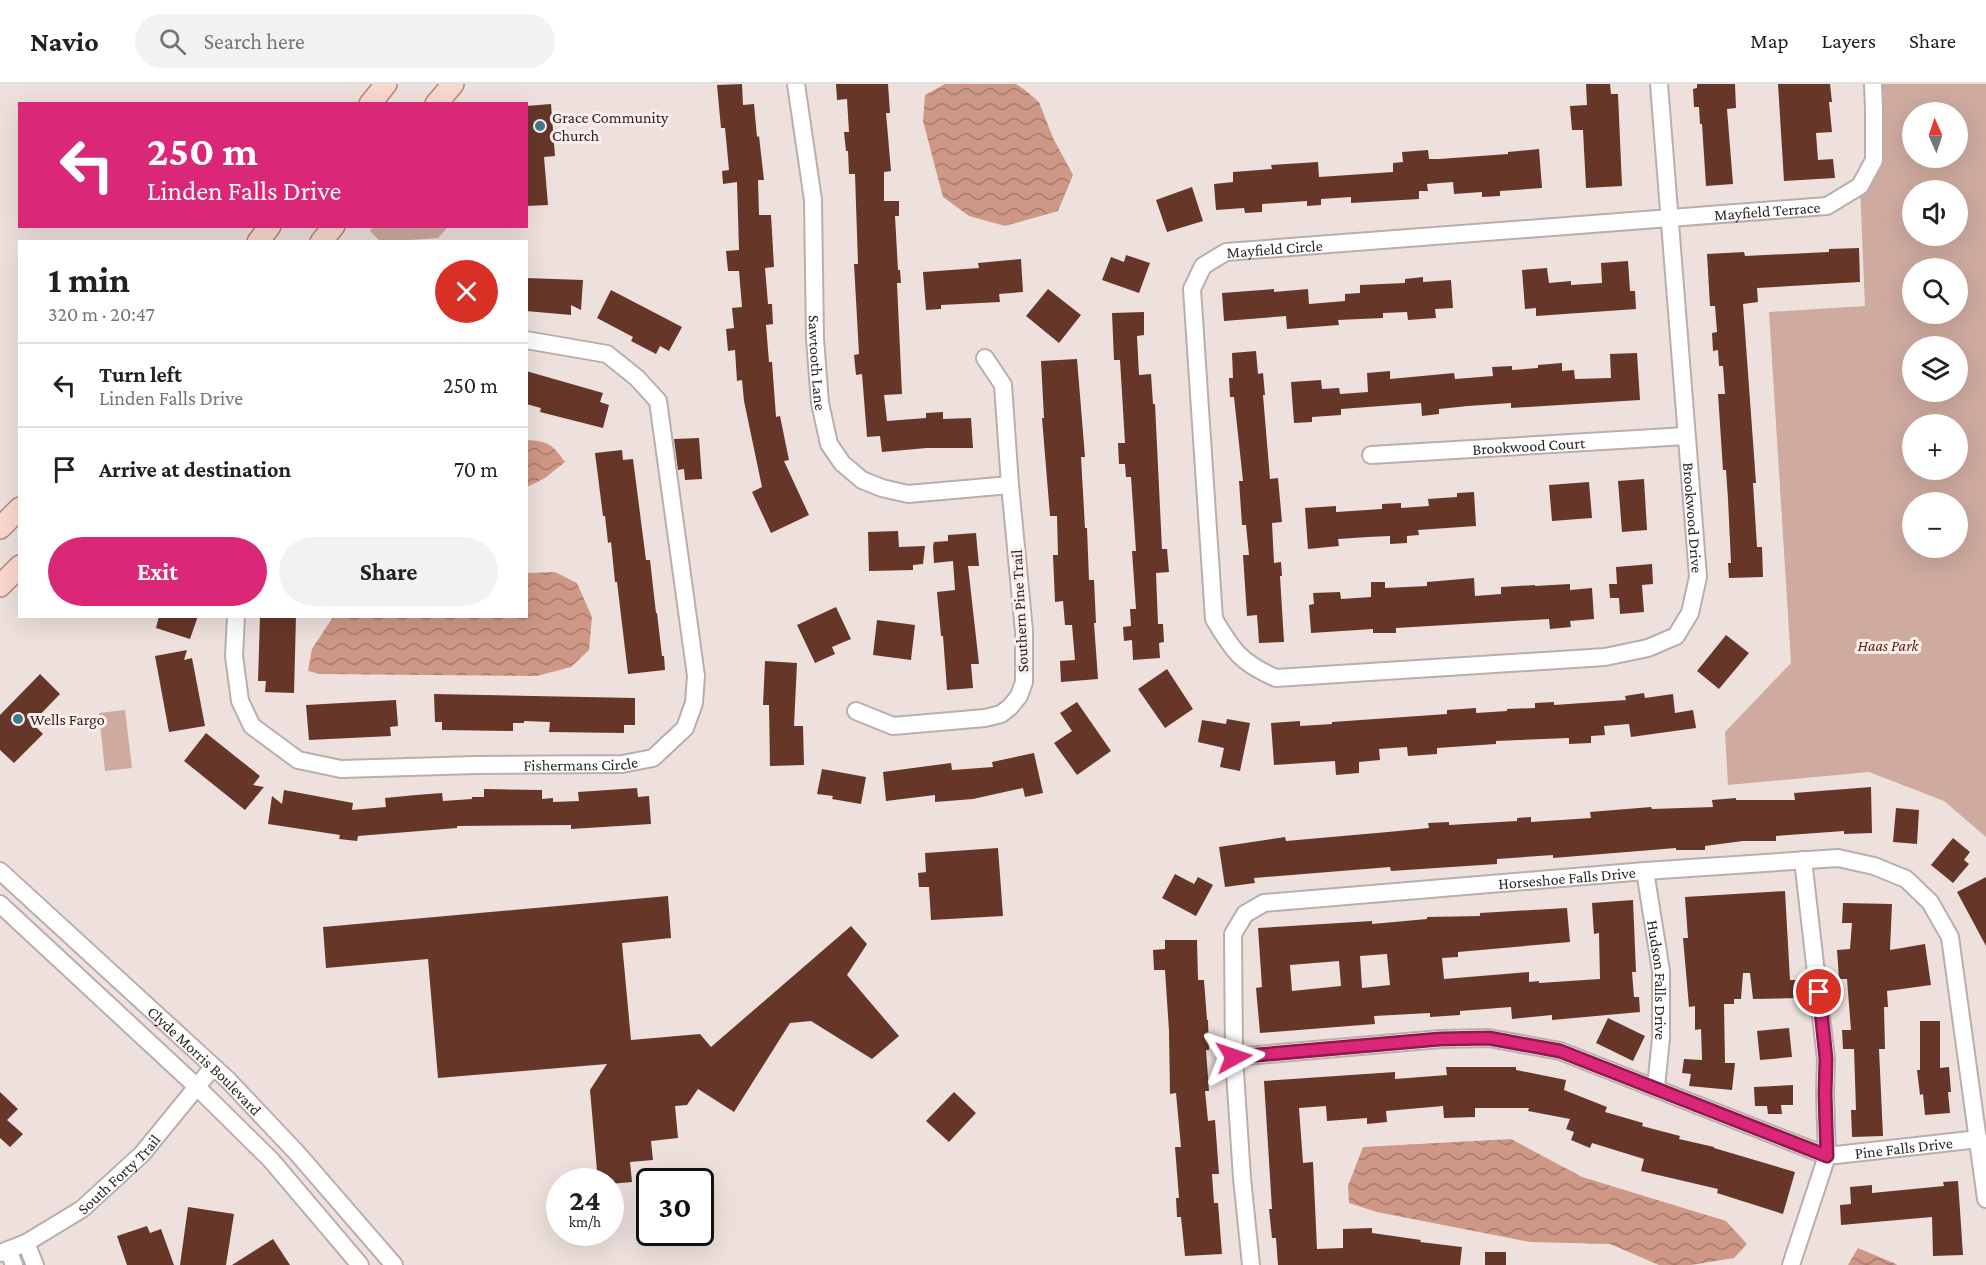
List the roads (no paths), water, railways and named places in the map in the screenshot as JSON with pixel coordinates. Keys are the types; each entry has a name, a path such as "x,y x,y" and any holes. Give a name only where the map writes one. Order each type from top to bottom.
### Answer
{"main road":[{"path":"372,102 386,84"},
{"path":"438,102 453,84"},
{"path":"323,240 332,228"},
{"path":"0,528 18,510"},
{"path":"0,586 18,568"}],"street":[{"name":"Sawtooth Lane","path":"796,84 813,200 814,339 820,403 829,444 842,463 862,480 899,492 908,494 1010,485"},
{"name":"Brookwood Drive","path":"1233,651 1256,670 1276,678 1605,657 1648,648 1676,636 1690,613 1698,577 1659,84"},
{"name":"Mayfield Terrace","path":"1670,219 1827,206 1860,186 1874,160 1872,84"},
{"name":"Mayfield Circle","path":"1233,651 1214,619 1192,289 1203,266 1226,252 1670,219"},
{"name":"Fishermans Circle","path":"236,618 234,656 240,701 252,726 298,760 341,769 622,764 652,758 685,728 694,703 696,676 658,401 637,378 607,354 528,340"},
{"name":"Southern Pine Trail","path":"856,711 893,726 985,718 1001,714 1019,696 1024,682 1024,631 1003,385 984,358"},
{"name":"Brookwood Court","path":"1371,455 1686,436"},
{"name":"Horseshoe Falls Drive","path":"1251,1265 1242,1178 1234,1057 1233,934 1245,914 1264,903 1645,871 1838,858 1874,866 1906,879 1930,902 1950,937 1986,1199"},
{"path":"1791,1265 1827,1156 1826,1059 1803,860"},
{"name":"Clyde Morris Boulevard","path":"0,871 213,1067 297,1154 394,1265"},
{"name":"Hudson Falls Drive","path":"1645,871 1661,971 1661,1038 1656,1087"},
{"name":"Clyde Morris Boulevard","path":"0,904 197,1087 271,1160 360,1265"},
{"path":"1234,1057 1440,1039 1489,1038 1560,1051 1827,1156"},
{"name":"South Forty Trail","path":"8,1256 82,1209 134,1162 213,1067"},
{"name":"Pine Falls Drive","path":"1827,1156 1979,1139"},
{"path":"26,1243 35,1265"}],"water":[{"path":"945,84 1016,84 1039,102 1053,138 1073,175 1058,211 1005,226 969,216 943,197 923,121 925,95"},
{"path":"528,440 540,441 549,445 565,462 545,478 528,486"},
{"path":"555,572 577,583 592,617 589,650 571,667 537,676 320,674 308,671 312,649 332,618 528,618 528,573"},
{"path":"1511,1139 1582,1177 1726,1221 1747,1244 1734,1258 1691,1265 1659,1265 1610,1244 1530,1242 1377,1212 1349,1203 1348,1186 1363,1147"},
{"path":"1858,1248 1896,1264 1897,1265 1848,1265"}],"place":[{"name":"Grace Community Church","path":"540,126"},
{"name":"Wells Fargo","path":"18,719"}],"park label":[{"name":"Haas Park","path":"1888,645"}]}
